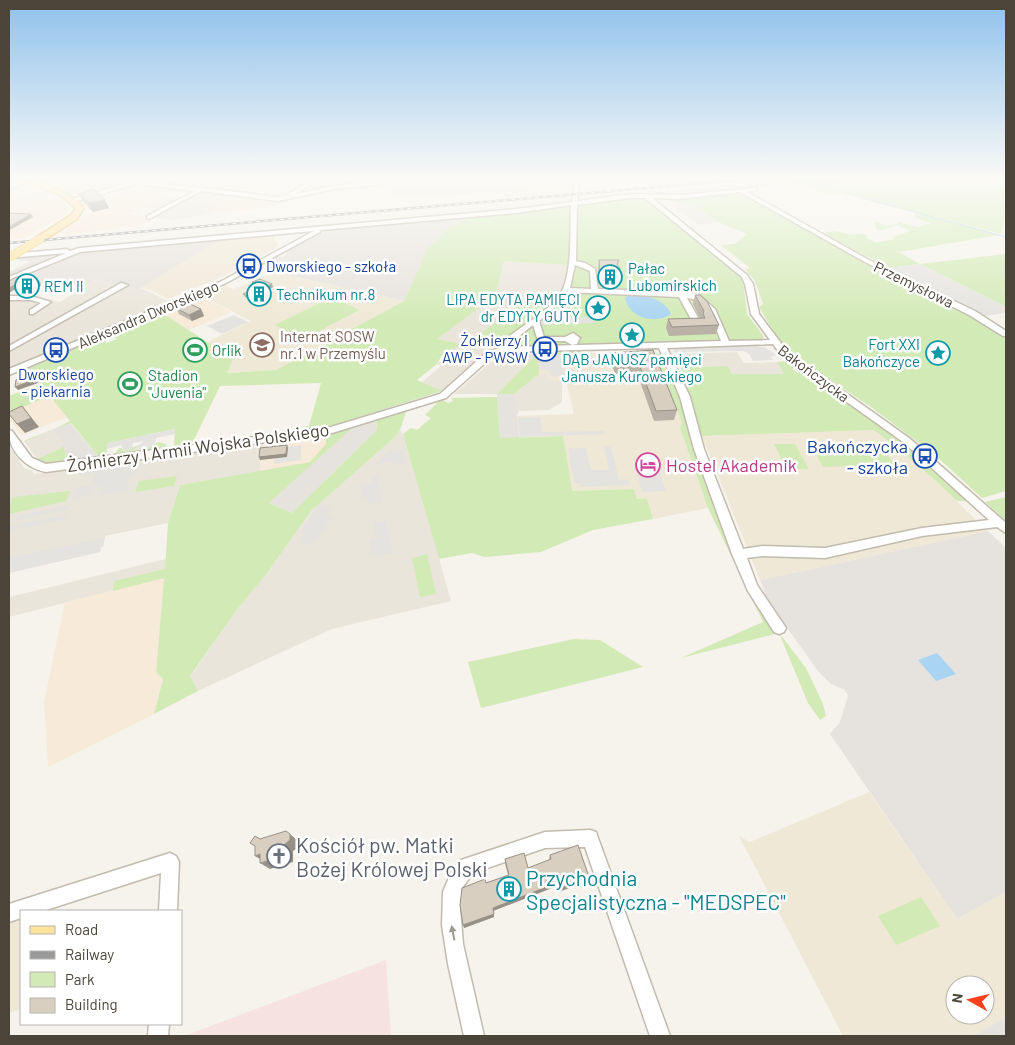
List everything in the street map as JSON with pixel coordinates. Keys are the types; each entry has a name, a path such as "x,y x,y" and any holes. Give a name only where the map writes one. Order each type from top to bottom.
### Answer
{"main road":[{"path":"9,257 57,228"}],"street":[{"path":"9,257 324,228"},
{"name":"Aleksandra Dworskiego","path":"9,372 224,282 324,228"},
{"path":"572,228 571,262 566,290 595,287 698,297 711,309 718,321 724,340"},
{"name":"Bakończycka","path":"685,228 745,276 749,284 755,314 774,342 789,358 921,452 1003,526"},
{"name":"Przemysłowa","path":"808,228 867,261 972,313 1006,334"},
{"path":"301,230 309,232 308,236"},
{"path":"284,249 292,235 291,231"},
{"path":"9,279 79,250"},
{"path":"50,252 54,256 51,261"},
{"path":"571,262 591,268 595,287"},
{"path":"9,349 124,286"},
{"name":"Żołnierzy I Armii Wojska Polskiego","path":"9,433 12,443 30,464 46,468 320,432 443,396 490,354 561,298 566,290"},
{"path":"681,294 696,321"},
{"path":"9,298 31,298 47,302 33,312"},
{"path":"533,320 536,322 540,338 546,340 566,339"},
{"path":"707,337 724,340"},
{"path":"500,348 662,345 724,340 774,342"},
{"path":"662,345 685,397 698,449 738,554 752,587 779,628"},
{"path":"738,554 762,552 825,553 922,532 1003,526"},
{"path":"474,1036 450,922 452,891 459,876 467,866 545,840 590,838 660,1036"},
{"path":"9,913 170,862 168,910"}],"shaded area":[{"path":"9,228 42,228 22,239 9,239"},
{"path":"69,228 121,228 57,236"},
{"path":"353,228 450,228 444,231 444,234 432,246 429,246 404,301 274,272 280,269 262,265 276,257 283,257 287,254 284,252 328,230"},
{"path":"275,234 275,240 279,246 224,276 168,299 151,290 141,288 219,240"},
{"path":"222,239 139,289 97,279 83,287 48,280 41,284 16,279 79,252"},
{"path":"49,254 51,257 49,259 9,276 9,272 32,261 17,260 20,257"},
{"path":"504,261 569,265 562,294 468,345 494,346 443,392 426,386 422,382 441,366 437,364 460,344 436,339 496,295"},
{"path":"920,264 1006,307 1006,313 985,316 889,268"},
{"path":"274,272 404,301 276,370 226,373 233,359 207,342 251,321 203,296 226,286 234,289"},
{"path":"97,279 143,289 172,303 9,372 9,294 60,302"},
{"path":"201,295 231,312 189,330 161,312"},
{"path":"234,315 248,322 222,334 207,326"},
{"path":"592,317 594,323 540,325 539,319"},
{"path":"750,345 764,347 777,355 770,357 773,360 753,361 749,354 744,351 670,352 674,351 672,347"},
{"path":"646,351 647,354 656,354 682,423 680,428 708,508 653,519 647,498 637,499 634,489 571,491 563,436 519,437 517,416 574,414 566,381 548,381 547,373 539,374 537,355 594,353 608,357 606,353"},
{"path":"737,352 744,363 777,362 784,374 732,374 728,366 686,367 680,354"},
{"path":"539,353 497,394 454,394 497,357"},
{"path":"576,354 578,360 582,360 583,363 564,364 561,361 566,377 550,376 548,370 540,370 538,359 544,356"},
{"path":"547,373 549,381 562,381 562,402 549,410 519,411 514,394 539,374"},
{"path":"497,394 514,394 519,411 517,416 519,438 500,438"},
{"path":"50,396 67,417 26,434 20,434 9,419 9,413"},
{"path":"540,417 542,432 604,431 605,434 520,437 518,418"},
{"path":"375,419 377,430 292,513 269,503 353,426"},
{"path":"70,423 99,458 66,462 69,460 63,444 51,430"},
{"path":"175,429 175,434 156,438 155,443 144,450 133,450 144,441 133,443 132,449 122,451 122,445 107,449 108,443"},
{"path":"51,430 63,444 61,448 37,459 24,441"},
{"path":"400,430 405,437 451,601 332,629 198,691 190,677 236,611 267,573 311,511 395,437"},
{"path":"874,430 916,463 988,531 760,580 702,436"},
{"path":"326,435 326,444 311,462 260,471 262,445"},
{"path":"262,445 260,471 180,485 168,523 105,536 100,552 9,573 9,449 11,449 24,468 33,471 33,474"},
{"path":"301,445 301,460 274,464 275,458 287,457 288,447"},
{"path":"604,447 611,447 619,480 628,479 630,485 580,487 579,483 574,483 568,448 586,448 591,470 609,470"},
{"path":"404,448 408,463 396,465 385,461 380,466 375,464 389,450 394,452"},
{"path":"138,461 141,465 139,470 134,471 132,477 124,481 130,481 126,491 98,495 101,486 95,487 91,496 74,498 76,493 71,494 74,488 90,486 95,473 79,475 82,467"},
{"path":"660,473 666,491 642,492 637,474"},
{"path":"377,475 382,502 369,504 368,497 362,498 360,485 372,483 371,476"},
{"path":"320,504 332,507 327,514 333,516 312,546 299,542 305,533 300,532"},
{"path":"68,505 67,510 15,521 17,516"},
{"path":"66,514 65,519 9,531 9,527"},
{"path":"386,520 393,553 379,556 378,553 371,555 369,539 376,537 373,523"},
{"path":"988,531 1006,548 1006,892 957,919 830,734 840,722 848,696 845,690 831,684 818,671 768,601 760,580"},
{"path":"105,537 100,552 9,573 9,558"},
{"path":"166,559 164,578 9,617 9,597"},
{"path":"164,578 156,672 163,679 154,714 48,767 44,702 65,602"},
{"path":"869,792 957,919 1006,892 1006,1036 843,1036 739,836 750,842"},
{"path":"20,914 20,1009 9,1013 9,918"},
{"path":"386,960 391,1036 184,1036"},
{"path":"1006,1018 1006,1036 973,1036 995,1025"}],"green space":[{"path":"450,228 681,228 743,279 747,314 764,337 760,340 506,348 493,343 466,345 530,296 555,297 562,290 568,265 504,261 496,295 437,339 461,344 445,356 442,355 437,364 417,380 442,391 324,428 256,437 257,435 309,426 321,383 220,386 192,444 244,437 177,447 174,444 175,429 108,443 106,455 99,457 71,423 56,428 70,421 50,396 9,413 9,396 40,384 27,369 99,338 107,343 117,339 109,334 161,312 233,359 227,373 276,370 404,301 429,246 432,246 444,234 444,231"},
{"path":"732,228 803,228 859,259 971,316 1006,339 1006,491 982,498 936,456 871,407 795,356 779,340 759,307 763,304 755,281 745,269 750,268 721,245 735,244 747,234"},
{"path":"876,228 889,228 880,231"},
{"path":"903,228 974,228 999,235 899,252 920,264 889,268 823,233 836,231 862,234 868,236 865,237 876,243 895,239 893,237 910,231"},
{"path":"977,228 1003,228 1001,234"},
{"path":"1006,254 1006,307 920,264"},
{"path":"332,297 359,310 302,340 275,325"},
{"path":"582,350 586,354 538,355 539,374 514,394 497,394 539,352"},
{"path":"656,354 661,354 687,415 694,446 779,633 681,658 763,622 708,508 680,428 682,423"},
{"path":"681,356 687,367 728,366 732,374 784,374 777,362 788,361 796,367 792,369 798,373 802,371 892,435 968,501 957,501 916,463 874,430 702,436 680,379 686,378 678,362"},
{"path":"497,397 500,438 563,436 572,491 634,489 637,499 647,498 653,519 593,530 541,552 485,557 472,553 439,559 403,434 411,428 417,430 431,418 425,415 441,399 448,403 453,401 451,398"},
{"path":"406,412 400,430 395,437 311,511 267,573 236,611 190,676 198,691 154,714 163,679 156,672 164,578 113,591 114,581 165,569 168,523 180,485 310,462 326,444 326,435 353,427 269,503 292,513 377,430 376,420"},
{"path":"24,442 37,459 61,448 63,444 65,453 70,460 49,464 40,463"},
{"path":"158,442 167,444 165,447 144,450"},
{"path":"878,442 895,465 823,467 810,444"},
{"path":"145,443 134,450 144,450 115,454 119,448 122,448 122,451"},
{"path":"774,444 795,444 809,469 787,469"},
{"path":"177,476 174,486 135,492 139,481"},
{"path":"70,491 66,501 9,514 9,507 13,497"},
{"path":"1006,497 1006,521 985,502"},
{"path":"427,554 436,594 420,597 412,558"},
{"path":"779,633 806,668 823,704 826,716 820,720 808,703"},
{"path":"574,639 600,640 643,667 481,708 468,662"},
{"path":"921,897 940,926 896,945 878,916"}],"water":[{"path":"630,294 654,298 664,304 671,314 658,319 644,318 637,315 627,305 625,298"},
{"path":"937,653 956,674 936,681 918,660"}],"building":[{"path":"599,260 619,260 617,264 620,268 619,275 600,275"},
{"path":"28,275 26,279 39,281 27,287 15,285 9,288 9,281 16,277"},
{"path":"260,279 272,284 264,288 252,282"},
{"path":"251,291 266,298 258,301 243,294"},
{"path":"695,295 700,295 707,301 719,325 672,327 668,319 705,318 704,311"},
{"path":"188,303 201,309 189,315 176,308"},
{"path":"653,350 677,410 656,411 639,364 616,365 612,353"},
{"path":"32,374 36,379 15,387 16,380"},
{"path":"22,406 31,418 17,424 9,412"},
{"path":"287,445 286,454 259,457 260,448"},
{"path":"286,831 290,834 290,840 284,845 285,856 260,863 260,854 255,856 255,846 250,843 255,836 260,839"},
{"name":"Przychodnia Specjalistyczna - \"MEDSPEC\"","path":"578,845 589,877 560,888 559,882 493,908 494,914 463,925 460,905 462,888 485,879 486,883 509,875 505,859 524,853 528,868 551,859 550,855"}],"waterway":[{"path":"972,228 1006,237"}],"railway":[{"path":"9,243 186,228"}],"place":[{"name":"Dworskiego - szkoła","path":"249,266"},
{"name":"Pałac Lubomirskich","path":"610,277"},
{"name":"REM II","path":"27,286"},
{"name":"Technikum nr.8","path":"259,294"},
{"name":"LIPA EDYTA PAMIĘCI dr EDYTY GUTY","path":"598,308"},
{"name":"DĄB JANUSZ pamięci Janusza Kurowskiego","path":"632,335"},
{"name":"Internat SOSW nr.1 w Przemyślu","path":"262,345"},
{"name":"Żołnierzy I AWP - PWSW","path":"545,349"},
{"name":"Dworskiego - piekarnia","path":"56,350"},
{"name":"Orlik","path":"195,350"},
{"name":"Fort XXI Bakończyce","path":"938,353"},
{"name":"Stadion \"Juvenia\"","path":"130,384"},
{"name":"Bakończycka - szkoła","path":"925,456"},
{"name":"Hostel Akademik","path":"648,465"},
{"name":"Kościół pw. Matki Bożej Królowej Polski","path":"279,856"},
{"name":"Przychodnia Specjalistyczna - \"MEDSPEC\"","path":"509,889"}]}
